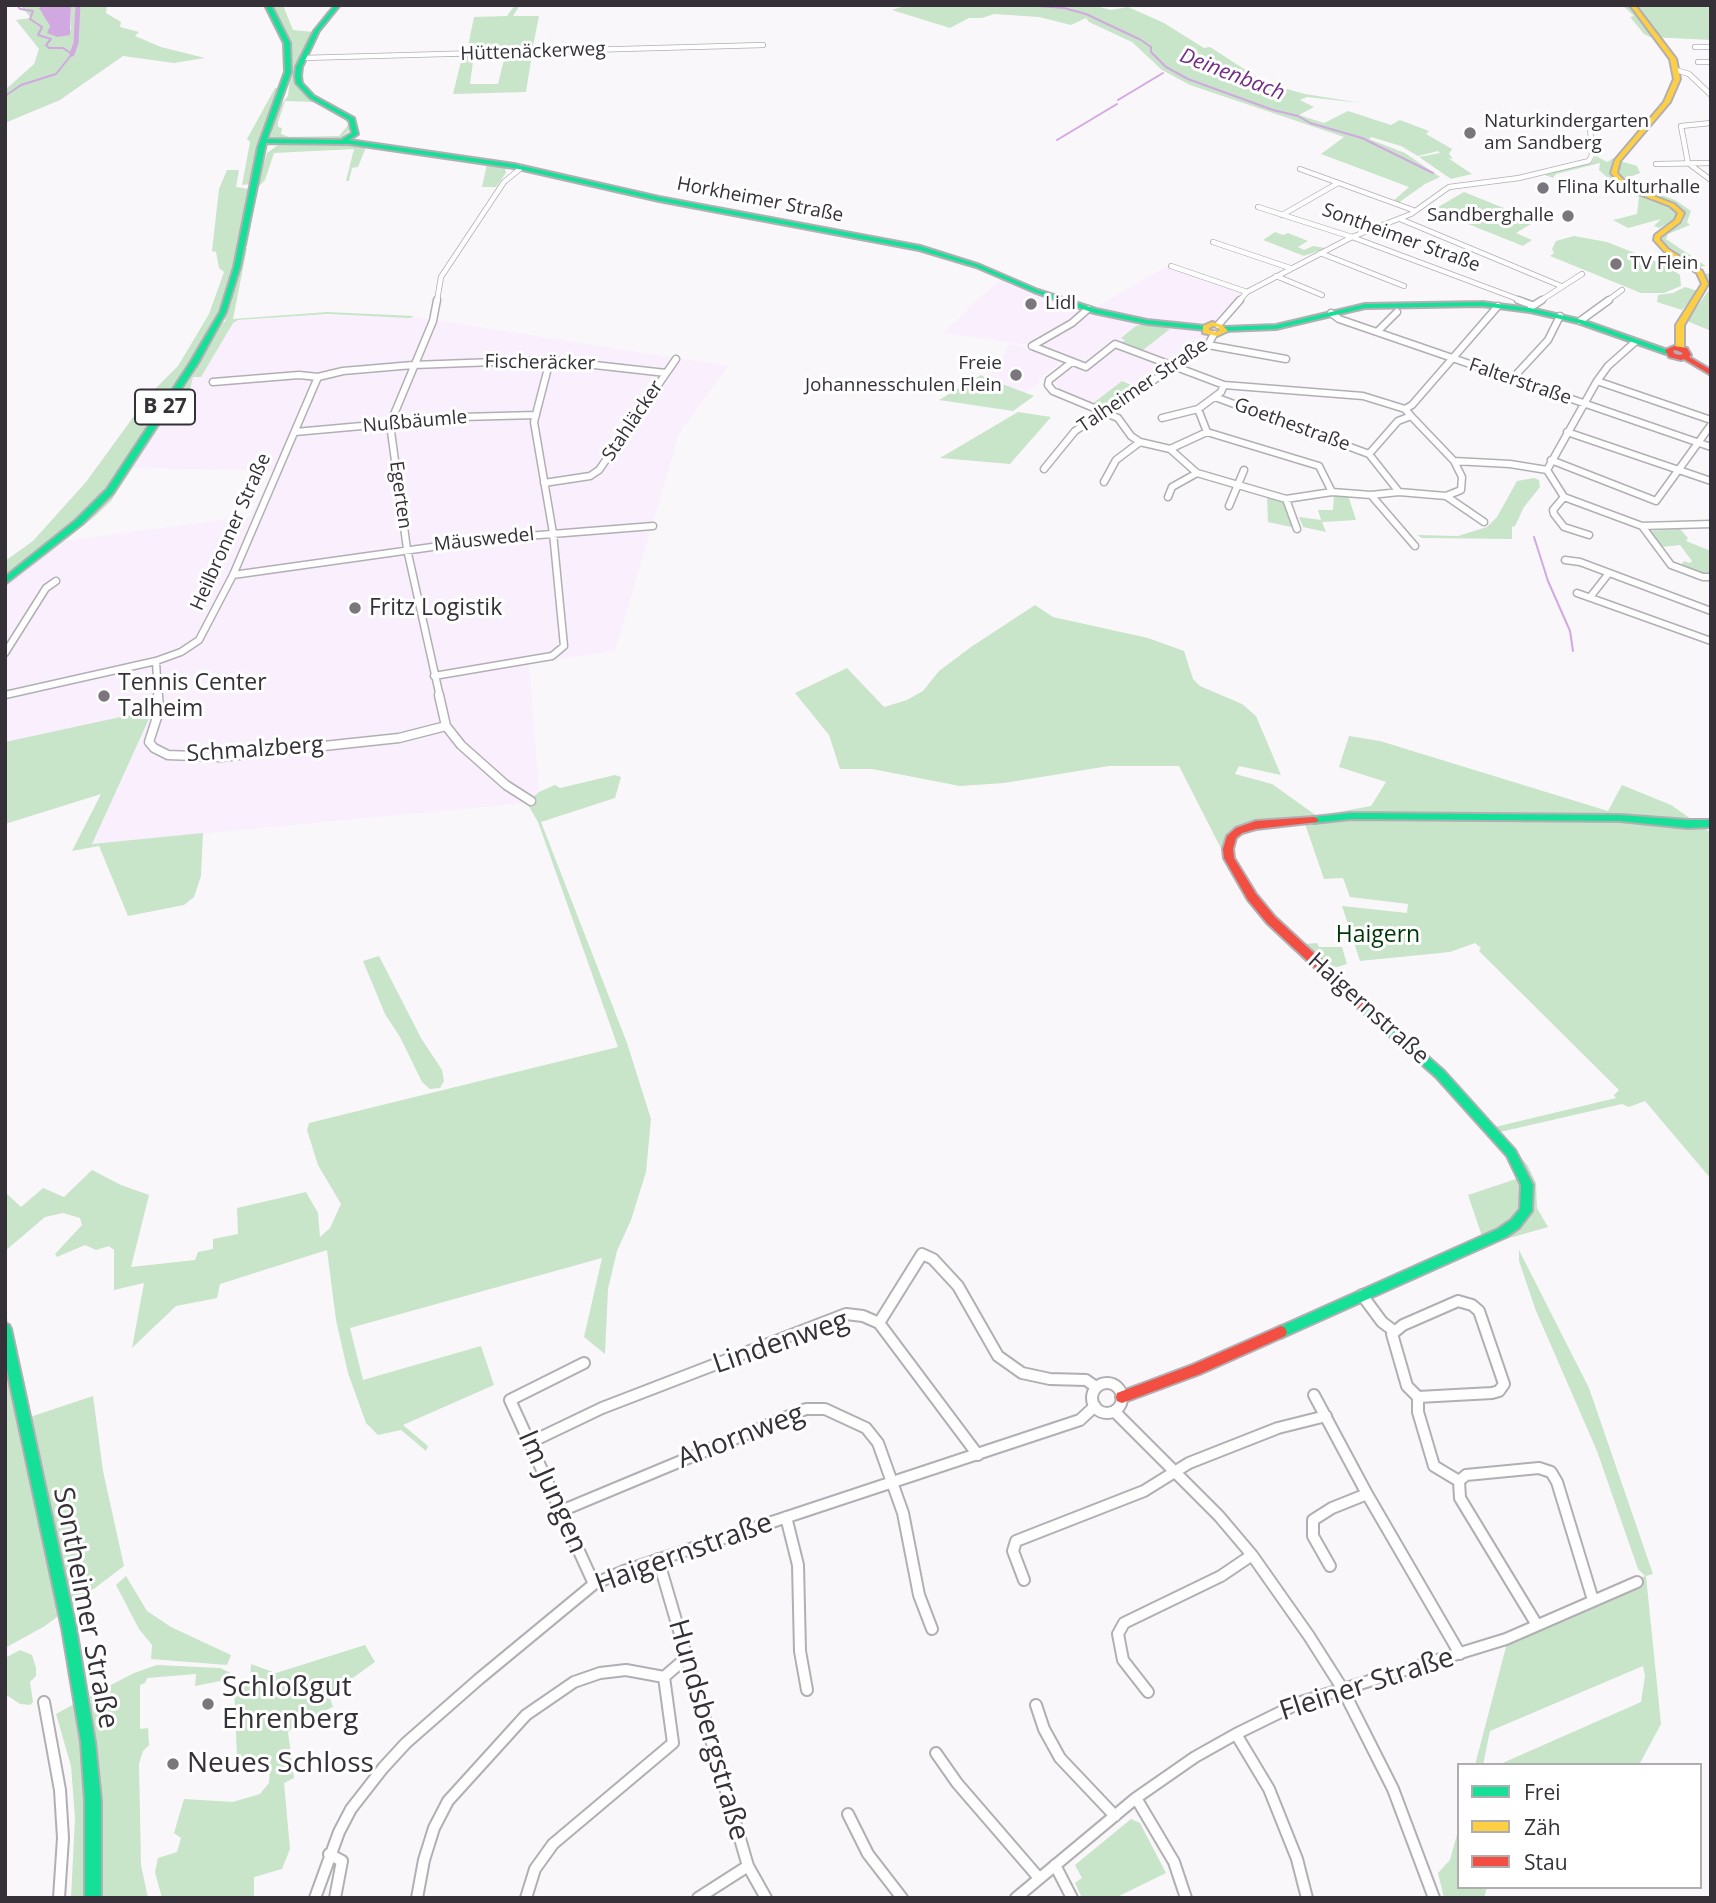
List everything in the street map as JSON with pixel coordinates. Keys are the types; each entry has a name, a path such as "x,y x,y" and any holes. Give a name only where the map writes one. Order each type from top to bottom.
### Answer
{"main road":[{"name":"B 27","path":"5,580 79,522 103,499 194,363 227,300 263,141 288,72 287,43 268,5"},
{"path":"338,5 324,19 303,58 298,72 299,83 312,97 348,114 354,121 354,133 363,144"},
{"path":"1632,5 1666,47 1676,70 1674,92 1617,161 1614,173 1628,188 1672,205 1681,213 1678,221 1663,231 1657,240 1666,250 1692,265 1703,276 1705,285 1678,332 1678,353 1711,373"},
{"path":"341,142 354,133"},
{"name":"Horkheimer Straße","path":"263,141 278,144 301,141"},
{"name":"Horkheimer Straße","path":"263,141 363,144 505,165 942,254 1088,309 1147,322 1215,329 1276,327 1380,304 1531,307 1580,321 1635,342 1678,353"},
{"path":"259,156 278,144"},
{"name":"Haigernstraße","path":"1122,1397 1195,1370 1362,1295 1515,1224 1526,1211 1527,1185 1511,1153 1440,1074 1343,989 1271,920 1252,897 1229,858 1228,849 1232,836 1239,830 1256,825 1350,816 1606,817 1688,824 1711,823"},
{"name":"Sontheimer Straße","path":"5,1329 69,1628 88,1741 93,1801 93,1898"}],"street":[{"name":"Hüttenäckerweg","path":"303,58 763,45"},
{"path":"1695,47 1711,47"},
{"path":"1698,62 1711,62"},
{"path":"1676,70 1689,74 1711,95"},
{"name":"Talheimer Straße","path":"1044,469 1064,441 1087,422 1107,412 1208,345 1215,329 1247,292 1352,237 1400,219 1453,185 1508,179 1588,161 1592,155 1590,126 1593,123 1648,125"},
{"path":"1711,123 1681,126 1688,163 1711,180"},
{"path":"1656,164 1711,163"},
{"path":"505,165 510,177"},
{"name":"Egerten","path":"521,168 510,177 441,276 433,321 390,424 407,549 446,726 461,745 506,785 531,801"},
{"path":"1300,169 1413,210"},
{"path":"1282,215 1338,183"},
{"name":"Sontheimer Straße","path":"1258,207 1352,237 1531,307"},
{"path":"1400,219 1561,286"},
{"path":"1213,242 1290,268"},
{"path":"1321,253 1404,286"},
{"path":"1171,266 1247,292"},
{"path":"1531,307 1582,274"},
{"path":"1276,276 1322,295"},
{"path":"1580,321 1622,290"},
{"path":"1405,409 1412,405 1498,306"},
{"path":"1072,362 1049,380 1048,386 1053,391 1118,418 1131,436 1140,442 1170,449 1197,473 1286,499 1332,492 1371,495 1399,492 1446,496 1455,494 1463,485 1454,461 1405,409 1363,397 1224,385 1115,344 1086,367 1032,346 1072,323 1088,309"},
{"path":"1377,332 1397,312"},
{"name":"Falterstraße","path":"1331,313 1339,319 1711,447"},
{"path":"1512,379 1548,340 1560,316"},
{"path":"1546,470 1597,381 1608,366 1635,342"},
{"path":"1208,345 1286,359"},
{"name":"Stahläcker","path":"544,483 590,476 599,470 676,359"},
{"path":"434,676 552,656 564,646 554,533 534,422 550,360"},
{"name":"Fischeräcker","path":"413,365 550,360 666,373"},
{"path":"213,382 299,375 318,377 343,371 413,365"},
{"name":"Heilbronner Straße","path":"5,695 156,661 181,652 199,640 233,575 318,377"},
{"path":"1551,460 1656,501 1711,423 1597,381"},
{"path":"1162,418 1198,409 1215,397 1224,385"},
{"name":"Goethestraße","path":"1215,397 1368,454"},
{"path":"1198,409 1207,432"},
{"name":"Nußbäumle","path":"295,432 463,417 536,415"},
{"path":"1399,492 1368,454 1398,421 1411,416"},
{"path":"1170,449 1207,432 1319,466 1332,492"},
{"path":"1567,432 1711,481"},
{"path":"1104,482 1116,460 1140,442"},
{"path":"1454,461 1510,464 1546,470 1564,497 1642,526 1711,524"},
{"path":"1229,506 1244,470"},
{"path":"1168,498 1171,487 1197,473"},
{"path":"1371,495 1415,546"},
{"path":"1446,496 1484,522"},
{"path":"1564,497 1553,510 1560,524 1589,535"},
{"path":"1286,499 1297,529"},
{"name":"Mäuswedel","path":"233,575 407,549 554,533 653,526"},
{"path":"1642,526 1671,565 1703,577 1711,577"},
{"path":"1565,560 1580,562 1711,611"},
{"path":"1591,596 1609,573"},
{"path":"5,653 46,588 56,581"},
{"path":"1577,593 1711,641"},
{"name":"Schmalzberg","path":"156,661 159,711 149,742 154,748 168,755 219,757 399,738 446,726"},
{"path":"879,1323 922,1254 933,1259 958,1286 998,1356 1022,1373 1050,1379 1086,1380 1096,1387 1108,1384 1114,1386 1122,1397 1119,1408 1102,1411 1095,1406 1092,1396 1096,1387"},
{"path":"1362,1295 1382,1322 1394,1331"},
{"path":"1418,1397 1499,1391 1504,1384 1479,1311 1465,1301 1458,1301 1394,1331 1391,1338 1407,1386 1418,1397 1418,1412 1434,1466 1460,1481"},
{"name":"Lindenweg","path":"531,1442 602,1408 846,1314 863,1316 879,1323 978,1455"},
{"name":"Im Jungen","path":"584,1363 510,1400 594,1584"},
{"path":"1314,1395 1367,1494 1460,1654"},
{"name":"Haigernstraße","path":"315,1898 329,1854 351,1809 406,1742 542,1624 594,1584 658,1559 1080,1420 1095,1406"},
{"name":"Ahornweg","path":"561,1511 806,1409 825,1409 866,1428 878,1443 903,1513 919,1595 932,1629"},
{"path":"1114,1411 1176,1472 1252,1555 1342,1688 1393,1790 1434,1898"},
{"path":"1024,1580 1013,1551 1016,1541 1144,1491 1189,1463 1278,1427 1325,1416"},
{"path":"1537,1625 1460,1498 1460,1481 1466,1475 1539,1468 1551,1472 1558,1482 1593,1600"},
{"path":"1330,1566 1313,1536 1313,1520 1332,1508 1367,1494"},
{"path":"786,1517 797,1557 800,1651 807,1690"},
{"path":"1148,1692 1123,1660 1118,1634 1125,1623 1221,1576 1252,1555"},
{"name":"Hundsbergstraße","path":"658,1559 748,1866 766,1898"},
{"name":"Fleiner Straße","path":"1016,1898 1136,1798 1195,1757 1236,1734 1301,1702 1460,1654 1537,1625 1637,1582"},
{"path":"664,1677 686,1658"},
{"path":"417,1898 424,1860 434,1828 449,1801 526,1715 574,1682 600,1673 626,1670 664,1677"},
{"path":"526,1898 535,1869 553,1844 673,1742 664,1677"},
{"path":"44,1702 60,1790 63,1838 59,1898"},
{"path":"1036,1705 1044,1729 1060,1758 1115,1816"},
{"path":"1236,1734 1269,1789 1297,1859 1307,1898"},
{"path":"936,1753 957,1783 1039,1878"},
{"path":"1136,1798 1174,1862 1186,1898"},
{"path":"848,1814 868,1854 902,1898"},
{"path":"329,1854 342,1861 335,1898"},
{"path":"1055,1865 1072,1898"},
{"path":"698,1898 748,1866"}],"shaded area":[{"path":"43,5 71,5 70,35 57,37 47,33 50,26 39,8"},
{"path":"1171,264 1246,289 1217,323 1206,341 1180,362 1139,385 1123,380 1092,404 1057,388 1054,382 1079,363 1030,345 943,333 968,310 966,309 1002,279 1082,310 1073,320"},
{"path":"316,315 415,317 728,366 679,434 615,651 529,663 539,792 527,803 91,844 153,711 5,742 5,587 63,541 251,516 273,471 133,468 222,322"},
{"name":"Freie Johannesschulen Flein","path":"1009,344 1033,349 1066,362 1062,362 1037,381 1040,383 1026,393 984,377 996,370"}],"green space":[{"path":"20,5 43,5 40,7 50,26 71,30 71,5 107,5 106,13 121,22 120,27 139,32 135,36 161,47 205,58 174,63 123,56 60,100 5,123 5,90 34,64 39,49 16,20 31,18"},
{"path":"271,5 283,5 293,30 314,32 297,65 295,77 304,93 333,109 329,110 313,102 285,101 278,122 278,127 282,128 281,134 289,137 339,136 349,124 340,115 331,112 336,110 352,121 351,129 341,138 270,138 280,106 288,96 292,62 288,38"},
{"path":"515,5 520,5 513,16 539,16 532,51 467,51 474,17 507,16"},
{"path":"907,5 1092,5 1111,10 1128,7 1164,23 1204,48 1210,47 1258,78 1254,80 1305,94 1361,103 1307,97 1300,100 1314,107 1299,115 1324,123 1348,111 1391,125 1400,120 1429,131 1426,134 1452,149 1449,154 1453,159 1448,158 1472,174 1451,179 1419,157 1440,153 1438,151 1418,156 1401,146 1371,137 1369,139 1405,153 1440,177 1398,203 1393,201 1409,187 1321,154 1344,137 1190,85 1162,70 1132,42 1089,22 1086,18 1071,25 1039,17 994,14 969,18 950,28 892,10"},
{"path":"1622,5 1711,5 1711,40 1650,37 1644,34 1630,17 1634,16"},
{"path":"474,54 470,84 498,84 504,60 494,60 497,56 532,54 526,92 453,94 462,57 447,57 448,55"},
{"path":"275,88 280,88 257,147 250,184 242,185 250,142 247,139"},
{"path":"354,144 489,163 505,168 506,173 496,187 482,187 487,164 366,147 358,167 352,168 349,181 346,181 354,149 274,153 265,180 258,187 245,246 258,181 267,153 278,145"},
{"path":"1596,156 1607,162 1614,158 1610,173 1617,183 1635,194 1669,207 1676,213 1674,220 1659,228 1654,226 1661,219 1628,228 1613,220 1637,214 1639,197 1618,187 1599,170 1600,163 1556,174 1553,178 1542,174 1592,162"},
{"path":"1620,161 1637,166 1640,173 1627,178 1633,184 1675,200 1691,211 1687,222 1690,225 1668,234 1666,239 1706,266 1700,267 1663,243 1661,237 1683,222 1685,213 1672,202 1628,185 1619,174"},
{"path":"227,170 239,170 236,187 249,189 230,282 208,336 110,486 103,489 108,489 94,507 5,578 5,561 33,541 86,482 150,394 178,366 209,314 224,272 219,268 216,252 212,251 219,189"},
{"path":"1464,192 1536,221 1516,233 1532,240 1523,246 1433,210"},
{"path":"1275,232 1283,235 1288,233 1308,241 1298,247 1304,250 1313,246 1326,248 1304,256 1263,240"},
{"path":"1574,236 1607,242 1665,265 1680,275 1681,286 1664,293 1641,293 1550,256 1554,253 1552,249 1556,241"},
{"path":"244,248 247,248 233,319 327,312 414,316 327,314 238,320 233,323 201,377 193,377 190,389 176,412 172,416 168,414 111,501 93,518 5,588 90,519 118,487 226,321 224,319 238,279"},
{"path":"1706,273 1711,275 1711,331 1687,321 1709,290 1710,283 1705,278"},
{"path":"1685,287 1698,291 1682,310 1657,302 1658,295 1673,293"},
{"path":"1145,324 1170,329 1143,350 1121,343 1125,340 1121,338 1136,326"},
{"path":"981,375 1034,396 1013,411 939,400"},
{"path":"1122,381 1134,386 1129,389 1131,391 1104,409 1092,404"},
{"path":"1018,412 1051,417 1010,464 940,458"},
{"path":"1534,478 1539,480 1540,487 1512,527 1512,539 1422,538 1417,535 1458,536 1487,527 1497,517 1517,481"},
{"path":"1334,495 1348,495 1356,520 1322,522 1326,532 1303,527 1299,517 1321,520 1318,510 1333,510"},
{"path":"1267,496 1284,502 1293,523 1291,527 1268,522"},
{"path":"1680,529 1688,538 1686,541 1711,551 1711,575 1680,567 1684,561 1692,561 1680,545 1661,547 1648,531"},
{"name":"Haigern","path":"1035,605 1053,617 1148,638 1184,651 1193,679 1200,686 1242,704 1256,716 1281,775 1239,766 1235,774 1272,784 1317,816 1371,806 1386,782 1339,767 1349,736 1380,741 1608,811 1622,785 1671,805 1711,833 1711,1179 1645,1101 1629,1107 1622,1104 1500,1132 1528,1166 1536,1183 1537,1208 1548,1227 1485,1245 1468,1195 1519,1178 1513,1163 1449,1079 1495,1127 1616,1098 1614,1095 1619,1090 1479,951 1481,948 1475,943 1450,952 1360,961 1342,906 1407,913 1408,904 1350,897 1343,878 1324,879 1303,818 1229,835 1225,852 1234,874 1179,766 1109,766 1004,783 960,786 872,769 840,769 829,735 795,693 847,668 884,707 907,700 923,691 939,671 971,647"},
{"path":"153,710 92,844 203,833 201,876 194,897 184,905 128,916 99,846 72,851 101,794 5,824 5,742"},
{"path":"615,775 621,777 615,798 541,822 627,1043 651,1119 646,1172 631,1220 617,1251 608,1289 605,1354 584,1337 602,1258 350,1328 363,1380 481,1346 494,1385 403,1425 428,1446 426,1451 401,1430 378,1435 366,1423 348,1373 336,1320 327,1250 220,1284 217,1298 176,1306 132,1348 144,1283 114,1290 114,1250 109,1246 96,1250 85,1245 57,1257 55,1254 82,1225 80,1218 63,1213 45,1217 5,1251 5,1192 21,1207 43,1188 64,1197 92,1170 149,1195 131,1267 195,1260 198,1252 213,1249 213,1239 238,1234 237,1208 306,1192 318,1213 320,1237 330,1228 341,1204 318,1165 307,1130 309,1123 618,1047 538,822 527,803 539,792 555,785 560,788"},
{"path":"1317,943 1319,947 1342,947 1347,964 1327,966 1304,947 1304,944"},
{"path":"379,956 421,1038 442,1070 444,1081 440,1088 430,1089 422,1082 400,1037 385,1014 363,961"},
{"path":"1519,1250 1589,1388 1653,1574 1646,1576 1661,1724 1640,1763 1503,1763 1641,1702 1645,1676 1643,1666 1490,1731 1483,1763 1476,1763 1507,1643 1501,1634 1645,1576 1638,1569 1597,1451 1536,1311 1519,1261"},
{"path":"5,1310 30,1417 93,1396 103,1471 124,1566 45,1626 5,1648"},
{"path":"126,1576 147,1611 171,1627 231,1655 227,1665 151,1659 152,1645 139,1629 116,1585"},
{"path":"365,1645 375,1662 329,1695 333,1707 297,1723 288,1732 294,1778 284,1783 290,1849 282,1869 254,1877 254,1898 162,1898 155,1872 158,1858 177,1852 181,1838 174,1833 184,1799 233,1802 260,1794 269,1783 270,1765 258,1758 237,1757 234,1686 250,1682 251,1664 276,1673"},
{"path":"20,1650 32,1655 36,1668 36,1676 30,1682 33,1702 30,1705 20,1704 5,1694 5,1658"},
{"path":"157,1665 220,1668 233,1674 231,1679 195,1686 196,1674 147,1678 145,1683 140,1685 140,1729 148,1728 149,1745 143,1751 139,1764 141,1865 148,1898 102,1898 102,1825 90,1696 134,1673"},
{"path":"74,1704 87,1799 87,1898 71,1898 75,1818 71,1766 56,1714"},
{"path":"1131,1819 1140,1823 1166,1873 1115,1898 1082,1898 1075,1883 1082,1878 1075,1865"},
{"path":"1457,1834 1457,1889 1486,1889 1484,1898 1444,1898 1438,1873 1450,1860"}],"waterway":[{"path":"5,96 21,85 56,74 72,54 63,48 49,48 46,45 51,39 38,35 42,27 30,19 33,11 20,9 17,5"},
{"path":"72,54 76,43 78,5"},
{"name":"Deinenbach","path":"1026,5 1064,8 1086,14 1141,40 1151,47 1151,52 1166,67 1188,79 1273,110 1298,116 1310,123 1362,138 1433,173"},
{"path":"1118,100 1163,73"},
{"path":"1057,140 1117,104"},
{"path":"1534,537 1548,581 1570,631 1573,651"}],"traffic: fast":[{"path":"5,581 79,522 110,491 194,363 223,312 237,267 261,147 288,72 287,43 268,5"},
{"path":"338,5 317,31 299,67 298,76 299,83 312,97 352,119 355,134 343,141"},
{"path":"263,141 349,142 514,166 659,199 920,248 978,266 1036,291 1094,311 1147,322 1205,328"},
{"path":"1224,329 1276,327 1365,306 1482,304 1530,310 1580,321 1669,352"},
{"path":"1314,820 1351,816 1620,818 1688,824 1711,823"},
{"path":"1281,1332 1502,1233 1515,1224 1526,1211 1527,1185 1511,1153 1440,1074 1362,1005"},
{"path":"5,1329 69,1628 88,1742 93,1801 93,1898"}],"traffic: slow":[{"path":"1632,5 1673,59 1677,79 1667,102 1617,161 1614,173 1628,188 1672,205 1681,213 1678,221 1657,236 1657,240 1666,250 1700,272 1705,284 1680,325 1680,349"},
{"path":"1212,324 1220,326 1224,331 1217,334 1206,331 1205,327 1212,324"}],"traffic: jam":[{"path":"1674,348 1684,350 1687,355 1681,358 1672,355 1669,350 1674,348"},
{"path":"1685,357 1711,373"},
{"path":"1314,820 1256,825 1239,830 1232,836 1228,849 1229,858 1252,897 1271,920 1362,1005"},
{"path":"1122,1397 1195,1370 1281,1332"}],"place":[{"name":"Naturkindergarten am Sandberg","path":"1470,133"},
{"name":"Flina Kulturhalle","path":"1543,188"},
{"name":"Sandberghalle","path":"1568,216"},
{"name":"TV Flein","path":"1616,264"},
{"name":"Lidl","path":"1031,304"},
{"name":"Freie Johannesschulen Flein","path":"1016,375"},
{"name":"Fritz Logistik","path":"355,608"},
{"name":"Tennis Center Talheim","path":"104,696"},
{"name":"Schloßgut Ehrenberg","path":"208,1704"},
{"name":"Neues Schloss","path":"173,1764"}]}
